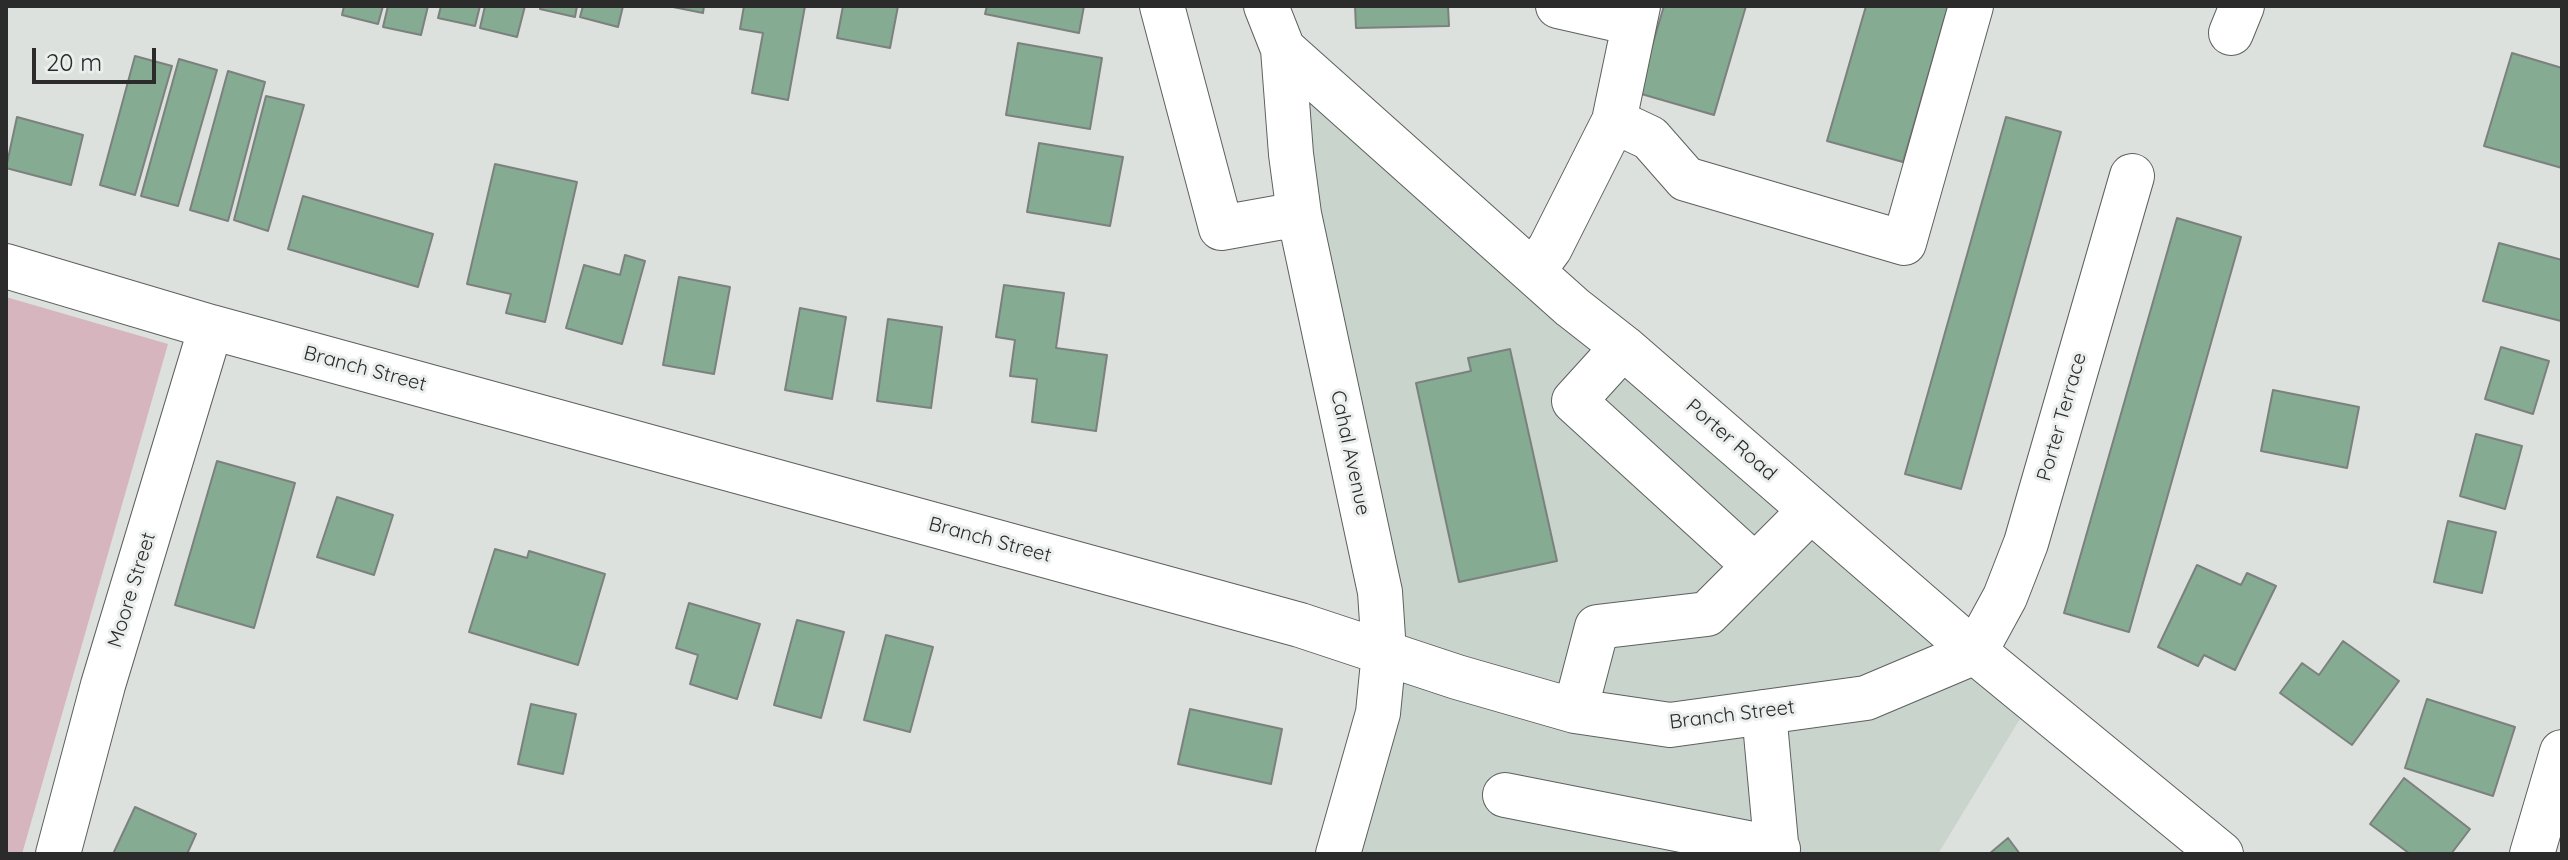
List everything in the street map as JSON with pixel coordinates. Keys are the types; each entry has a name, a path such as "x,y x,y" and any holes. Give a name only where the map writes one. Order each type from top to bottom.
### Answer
{"street":[{"path":"1162,6 1221,228 1299,214"},
{"name":"Porter Road","path":"1266,6 1283,49 1533,271 1975,652 2221,854"},
{"path":"1533,271 1550,248 1614,121 1636,15 1558,6"},
{"path":"1614,121 1650,138 1686,179 1904,243 1971,6"},
{"name":"Cahal Avenue","path":"1283,49 1299,214 1380,592 1384,652 1378,713 1338,854"},
{"name":"Porter Terrace","path":"1975,652 2005,597 2026,543 2132,176"},
{"name":"Branch Street","path":"6,266 211,327 1300,625 1457,677 1575,711 1670,725 1866,698 1975,652"},
{"name":"Moore Street","path":"58,854 103,685 211,327"},
{"path":"1623,347 1574,401 1755,566"},
{"path":"1575,711 1597,627 1707,614 1811,510"},
{"path":"1505,795 1777,852 1764,712"},
{"path":"2532,854 2562,752"}],"shaded area":[{"path":"1283,49 2032,699 1938,854 1338,854 1378,713"},
{"path":"6,297 168,344 22,854 6,854"}],"building":[{"path":"344,6 383,6 378,24 342,15"},
{"path":"388,6 428,6 421,35 383,27"},
{"path":"441,6 480,6 475,26 438,18"},
{"path":"485,6 525,6 517,37 480,28"},
{"path":"541,6 577,6 575,17 540,9"},
{"path":"583,6 623,6 618,27 580,17"},
{"path":"668,6 704,6 703,13"},
{"path":"744,6 805,6 788,100 752,93 763,33 740,29"},
{"path":"843,6 898,6 890,48 837,38"},
{"path":"987,6 1084,6 1079,33 985,14"},
{"path":"1355,6 1448,6 1449,26 1356,28"},
{"path":"1664,6 1746,6 1714,115 1638,93"},
{"path":"1866,6 1948,6 1903,162 1827,141"},
{"path":"1018,43 1102,58 1090,129 1006,115"},
{"path":"2512,53 2562,68 2562,168 2484,146"},
{"path":"135,56 172,66 135,195 100,185"},
{"path":"179,59 217,70 178,206 141,196"},
{"path":"228,71 265,82 228,221 190,210"},
{"path":"266,96 304,105 268,231 234,220"},
{"path":"17,117 83,135 71,185 6,168"},
{"path":"2006,117 2061,132 1961,489 1905,474"},
{"path":"1039,143 1123,157 1110,226 1027,212"},
{"path":"495,164 577,182 545,322 506,313 511,294 467,284"},
{"path":"303,196 433,234 418,287 288,249"},
{"path":"2177,218 2241,237 2129,632 2064,613"},
{"path":"2499,243 2562,260 2561,321 2483,301"},
{"path":"625,255 645,261 622,344 566,328 584,265 620,275"},
{"path":"679,277 730,287 714,374 663,365"},
{"path":"1004,285 1064,293 1056,348 1107,355 1096,431 1032,422 1037,379 1010,376 1015,340 996,337"},
{"path":"800,308 846,317 832,399 785,390"},
{"path":"888,319 942,327 931,408 877,401"},
{"path":"2501,347 2549,361 2533,414 2485,399"},
{"path":"1510,349 1557,561 1459,582 1416,383 1471,371 1468,358"},
{"path":"2273,390 2359,407 2347,468 2261,451"},
{"path":"2476,434 2522,446 2505,509 2460,496"},
{"path":"217,461 295,483 254,628 175,605"},
{"path":"337,497 393,515 374,575 317,557"},
{"path":"2448,521 2496,532 2482,593 2434,582"},
{"path":"495,549 527,558 529,551 605,574 578,665 469,632"},
{"path":"2197,565 2241,585 2247,573 2276,586 2235,670 2204,655 2198,666 2158,647"},
{"path":"689,603 760,624 737,699 690,684 698,655 676,648"},
{"path":"797,620 844,632 821,718 774,705"},
{"path":"886,635 933,647 910,732 864,720"},
{"path":"2343,641 2399,681 2352,745 2280,693 2302,663 2319,675"},
{"path":"2427,699 2515,727 2493,796 2405,768"},
{"path":"531,704 576,714 563,774 518,764"},
{"path":"1190,709 1282,729 1271,784 1178,764"},
{"path":"2404,778 2470,829 2451,854 2410,854 2370,824"},
{"path":"135,807 196,834 187,854 113,854"},
{"path":"2008,838 2020,854 1989,854"}]}
